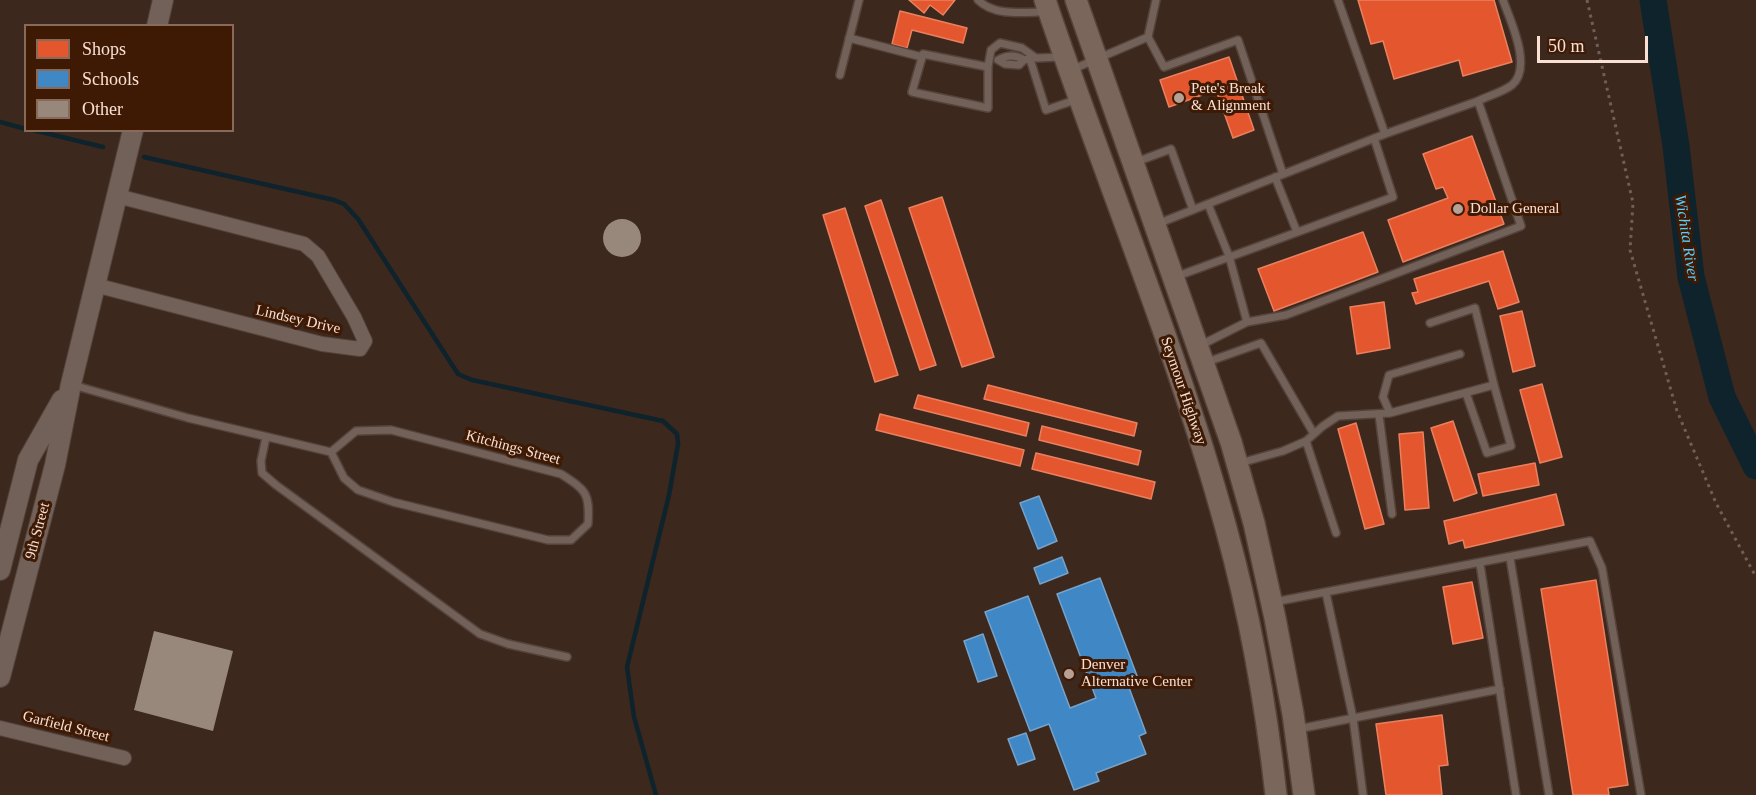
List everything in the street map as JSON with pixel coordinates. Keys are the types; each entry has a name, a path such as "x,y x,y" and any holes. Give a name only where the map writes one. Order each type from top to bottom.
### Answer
{"main road":[{"name":"Seymour Highway","path":"1076,0 1202,355 1238,464 1272,603 1295,730 1304,795"},
{"name":"Seymour Highway","path":"1037,4 1064,57 1161,324 1202,445 1231,548 1253,646 1266,716 1276,795"},
{"path":"1161,324 1187,313"},
{"path":"1231,548 1258,542"},
{"path":"1273,773 1300,767"}],"street":[{"path":"157,24 163,0"},
{"name":"9th Street","path":"0,677 55,465 71,384 133,132"},
{"name":"Lindsey Drive","path":"95,285 322,344 360,349 365,341 354,317 318,256 303,244 117,196"},
{"name":"9th Street","path":"0,570 28,460 71,384"},
{"name":"Garfield Street","path":"0,728 124,758"}],"lane":[{"path":"840,75 859,0"},
{"path":"978,0 986,8 1013,13 1037,4"},
{"path":"1156,0 1148,37 1164,67 1238,40 1297,232"},
{"path":"1338,0 1385,134"},
{"path":"1156,225 1374,138 1478,101 1513,84 1521,54 1503,0"},
{"path":"989,59 998,60 1005,56 1019,56 1030,59 1064,57 1097,59 1148,37"},
{"path":"849,38 922,57"},
{"path":"988,68 923,54 912,92 988,108 989,59 991,51 1000,43 1022,48 1030,59 1046,110 1079,99"},
{"path":"1202,355 1247,321 1286,315 1521,226 1478,101"},
{"path":"1174,277 1394,197 1374,138"},
{"path":"1134,163 1171,148 1193,210"},
{"path":"1208,204 1229,256 1247,321"},
{"path":"1430,323 1475,308 1511,446 1487,453 1466,393"},
{"path":"1202,355 1261,343 1314,434"},
{"path":"1390,413 1383,396 1389,375 1460,354"},
{"path":"71,384 188,418 331,452"},
{"path":"1238,464 1283,451 1306,441 1338,416 1390,413 1494,385"},
{"path":"1379,415 1392,514"},
{"name":"Kitchings Street","path":"391,430 561,474 580,486 590,501 588,524 571,540 548,540 393,502 358,490 344,478 331,452 356,431 391,430"},
{"path":"266,437 261,461 262,473 304,506 480,634 508,644 567,657"},
{"path":"1306,441 1336,533"},
{"path":"1272,603 1590,542 1602,568 1641,795"},
{"path":"1510,558 1549,795"},
{"path":"1480,564 1516,795"},
{"path":"1326,593 1353,718 1363,795"},
{"path":"1295,730 1500,689"}],"path":[{"path":"1587,0 1633,203 1630,250 1677,411 1716,503 1756,577"}],"building: Shops":[{"path":"909,0 955,0 943,15 930,5 924,13"},
{"path":"1358,0 1494,0 1512,62 1463,76 1459,60 1394,79 1383,41 1371,44"},
{"path":"900,11 967,28 963,43 912,30 907,48 892,44"},
{"name":"Pete's Break & Alignment","path":"1229,57 1254,130 1233,138 1216,90 1169,107 1160,80"},
{"name":"Dollar General","path":"1472,136 1504,224 1403,262 1388,220 1448,198 1443,187 1436,189 1423,154"},
{"path":"942,197 994,357 962,367 909,208"},
{"path":"881,200 936,365 920,370 865,206"},
{"path":"845,208 898,375 875,382 823,215"},
{"path":"1363,232 1378,272 1274,311 1258,269"},
{"path":"1503,251 1519,302 1498,309 1489,281 1416,304 1412,293 1418,292 1414,279"},
{"path":"1384,302 1390,348 1357,354 1350,307"},
{"path":"1522,311 1535,366 1513,372 1500,316"},
{"path":"1542,384 1562,457 1540,463 1520,390"},
{"path":"988,385 1137,423 1134,436 984,399"},
{"path":"918,395 1029,423 1026,436 914,408"},
{"path":"880,414 1024,450 1020,466 876,430"},
{"path":"1453,421 1477,493 1454,501 1431,428"},
{"path":"1356,423 1384,524 1365,529 1338,429"},
{"path":"1042,426 1141,451 1138,465 1039,440"},
{"path":"1423,432 1429,508 1405,510 1399,434"},
{"path":"1036,453 1155,482 1151,499 1032,469"},
{"path":"1535,463 1539,485 1483,496 1478,474"},
{"path":"1556,494 1564,525 1465,548 1463,540 1449,544 1444,521"},
{"path":"1596,580 1628,785 1608,788 1609,795 1573,795 1541,589"},
{"path":"1472,582 1483,638 1453,644 1443,587"},
{"path":"1442,715 1448,765 1439,766 1442,795 1386,795 1376,724"}],"building: Schools":[{"path":"1039,496 1057,541 1038,549 1020,503"},
{"path":"1062,557 1068,573 1040,584 1034,568"},
{"path":"1100,578 1139,681 1128,685 1146,733 1139,736 1146,754 1096,773 1099,781 1074,790 1049,724 1030,731 985,612 1028,596 1070,708 1096,698 1057,594"},
{"path":"983,634 997,676 978,682 964,641"},
{"path":"1026,733 1035,759 1018,765 1008,739"}],"building: Other":[{"path":"622,219 635,225 641,238 635,251 622,257 609,251 603,238 609,225"},
{"path":"154,631 233,651 213,731 134,710"}],"waterway":[{"name":"Wichita River","path":"1653,0 1676,146 1691,277 1722,397 1756,466"},
{"path":"0,122 24,128"},
{"path":"41,132 103,147"},
{"path":"144,157 344,204 358,219 458,374 472,380 663,421 677,434 678,444 669,495 627,667 634,717 656,795"}],"place":[{"name":"Pete's Break & Alignment","path":"1179,98"},
{"name":"Dollar General","path":"1458,209"},
{"name":"Denver Alternative Center","path":"1069,674"}]}
